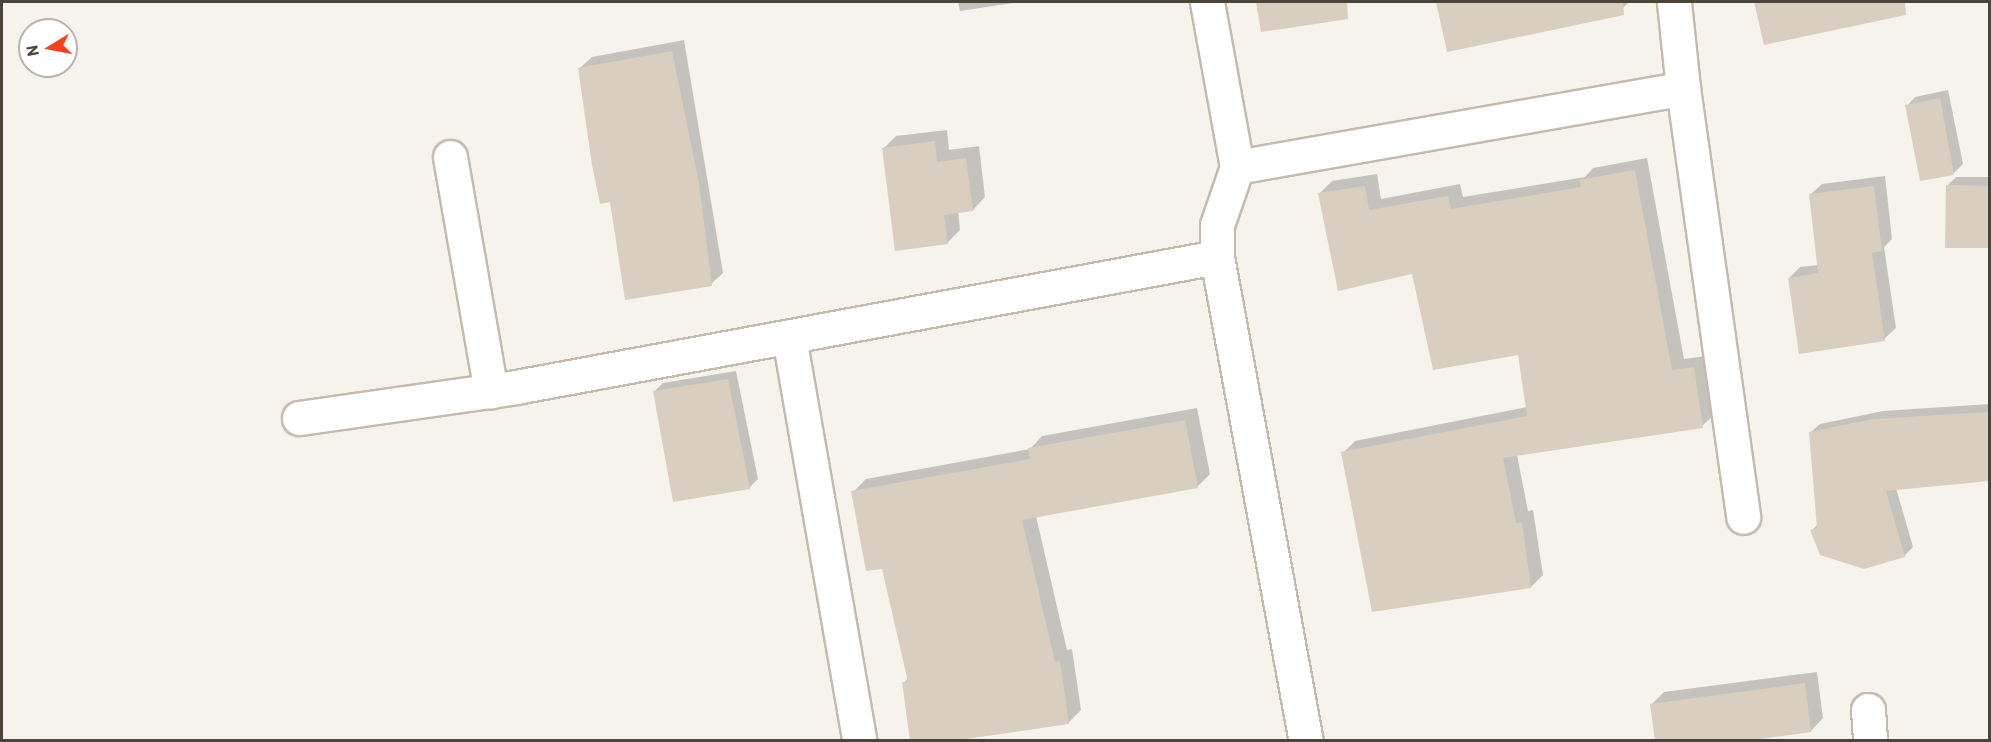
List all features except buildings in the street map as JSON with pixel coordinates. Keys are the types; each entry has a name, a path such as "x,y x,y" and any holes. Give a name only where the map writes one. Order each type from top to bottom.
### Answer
{"street":[{"path":"1207,2 1237,167 1217,225 1217,257 1306,741"},
{"path":"1674,2 1683,88 1743,517"},
{"path":"1237,167 1683,88"},
{"path":"450,157 491,390"},
{"path":"298,418 491,390 1217,257"},
{"path":"789,337 859,741"}]}
